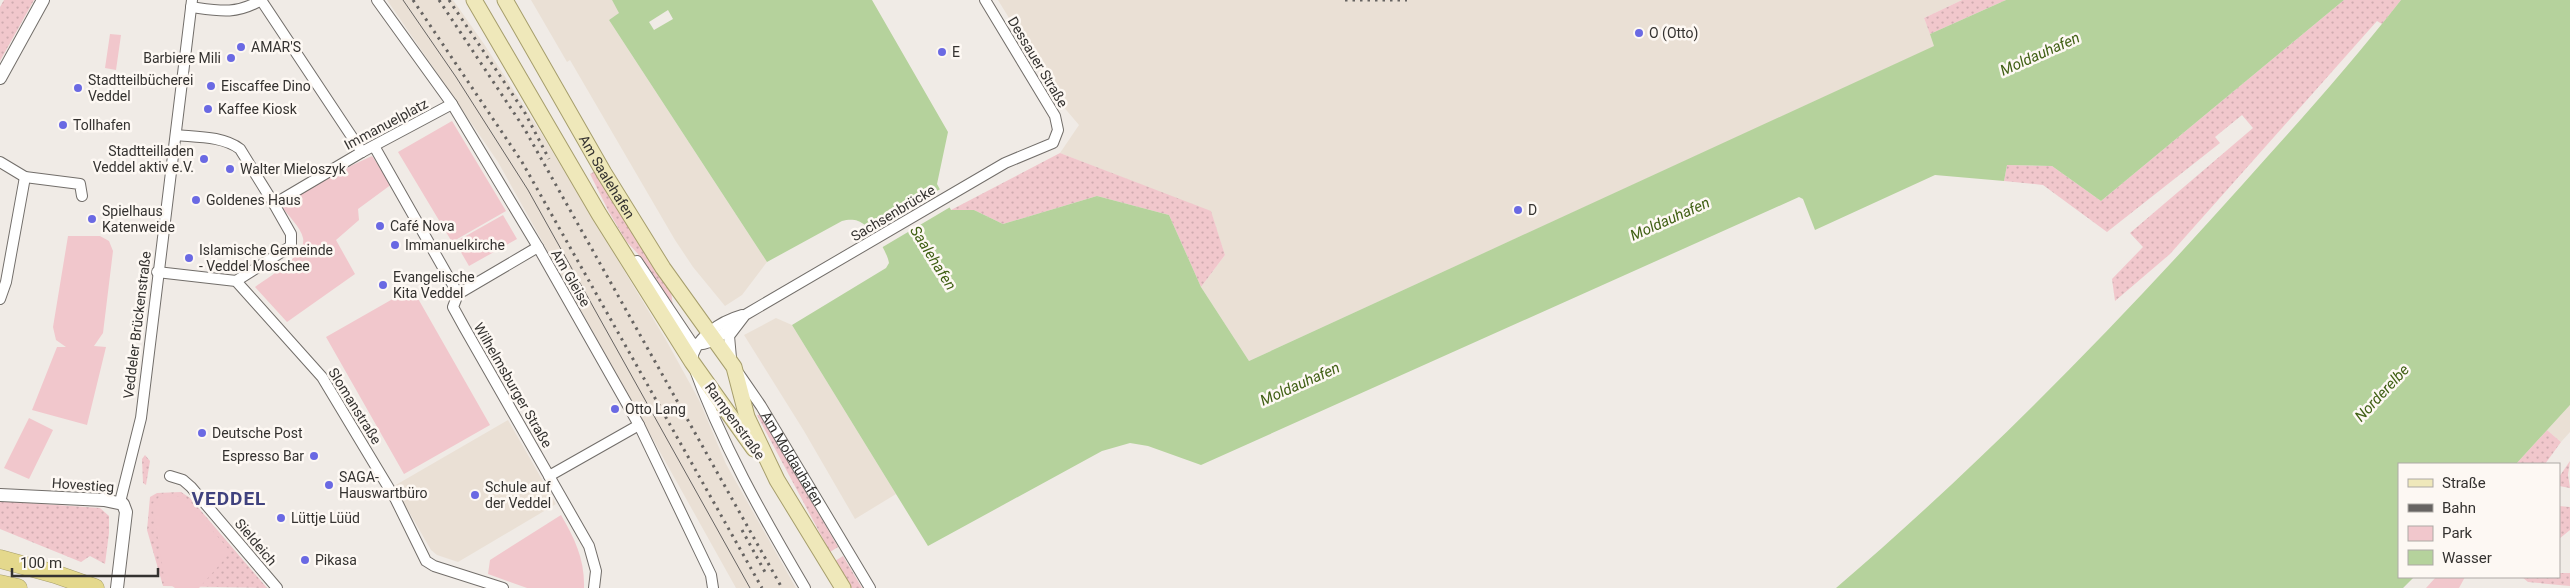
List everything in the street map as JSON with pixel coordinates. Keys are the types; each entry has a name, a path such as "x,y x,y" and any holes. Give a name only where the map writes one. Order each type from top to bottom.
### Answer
{"highway":[{"path":"0,559 55,574 95,588"},
{"path":"0,584 18,588"}],"main road":[{"name":"Am Saalehafen","path":"474,0 599,214 692,362"},
{"name":"Am Saalehafen","path":"505,0 614,189 675,287 711,336"},
{"name":"Am Moldauhafen","path":"711,336 734,367"},
{"name":"Rampenstraße","path":"692,362 777,480"},
{"name":"Rampenstraße","path":"734,367 747,417 777,480 836,581 843,588"}],"street":[{"path":"0,78 43,0"},
{"path":"192,3 234,12 248,8 261,0 362,152"},
{"name":"Am Gleise","path":"377,0 452,104 538,248 639,425 714,586"},
{"name":"Dessauer Straße","path":"985,0 1055,116 1058,130 1055,140"},
{"name":"Veddeler Brückenstraße","path":"120,502 141,418 158,287 160,250 165,233 192,3"},
{"name":"Immanuelplatz","path":"274,204 362,152 452,104"},
{"path":"158,272 236,280 291,246 291,234 240,148 223,141 176,135"},
{"name":"Sachsenbrücke","path":"711,336 717,326 746,315 1005,163 1049,147 1055,140"},
{"name":"Wilhelmsburger Straße","path":"374,146 458,294 453,307 589,546 596,571 594,588"},
{"path":"0,162 25,177 78,184 82,188 82,196"},
{"path":"0,299 6,282 25,177"},
{"name":"Am Saalehafen","path":"599,214 635,258 688,340 698,345"},
{"path":"458,294 538,248"},
{"name":"Slomanstraße","path":"236,280 322,377 396,500 426,560 434,566 502,588"},
{"name":"Sachsenbrücke","path":"734,327 746,315"},
{"path":"734,327 711,336 698,345 692,362 728,449 752,498 805,588"},
{"path":"734,327 728,342 734,367"},
{"name":"Am Moldauhafen","path":"734,367 761,406 870,588"},
{"path":"549,476 639,425"},
{"name":"Sieldeich","path":"170,476 183,480 191,487 277,588"},
{"name":"Hovestieg","path":"0,495 120,502 126,509 117,588"}],"shaded area":[{"path":"387,0 453,0 484,44 543,136 666,340 699,400 726,464 796,588 736,588 498,162"},
{"path":"531,0 612,0 620,13 609,20 767,262 742,295 725,306 693,267 675,240 570,60 567,62"},
{"path":"998,0 1962,0 1924,18 1935,46 1249,361 1201,287 1225,255 1211,212 1060,153 1079,125 1062,105"},
{"path":"776,318 792,325 896,494 855,519 804,431 744,335"},
{"path":"2570,405 2570,432 2561,442 2547,430"},
{"name":"Schule auf der Veddel","path":"508,420 556,504 458,562 437,555 431,550 394,486"}],"green space":[{"path":"4,0 34,0 0,61 0,7"},
{"path":"1962,0 2006,0 1930,34 1924,18"},
{"path":"2344,0 2401,0 2382,24 2377,21 2170,254 2115,301 2112,279 2143,247 2130,233 2253,128 2242,115 2215,137 2220,143 2107,232 2043,185 2004,181 2007,165 2052,166 2101,201"},
{"path":"110,34 121,35 116,70 105,68"},
{"path":"452,121 506,211 452,242 398,152"},
{"path":"1060,153 1211,211 1225,255 1201,287 1169,215 1097,196 1003,224 974,210 951,210"},
{"path":"372,156 392,184 358,209 359,220 336,240 355,274 287,322 255,287 293,259 303,245 300,230 281,206 318,181"},
{"path":"597,170 671,290 673,309 638,254 626,241 609,212 590,174"},
{"path":"503,215 517,239 469,266 455,242"},
{"path":"68,236 100,236 109,241 113,251 103,333 94,346 106,347 87,425 32,410 57,347 66,347 56,340 53,327"},
{"path":"412,288 490,425 404,474 326,337"},
{"path":"757,415 761,415 838,547 830,552"},
{"path":"29,418 53,430 29,479 4,468"},
{"path":"2547,430 2561,442 2546,463 2517,463"},
{"path":"145,455 150,461 146,485 143,483 142,459"},
{"path":"2570,461 2568,475 2570,488 2560,486 2560,476"},
{"path":"181,492 190,498 267,588 163,586 147,530 150,497 157,493"},
{"path":"173,495 184,498 231,552 199,588 175,588 165,581 152,504 159,497"},
{"path":"0,501 100,508 109,516 105,564 90,556 81,562 0,529"},
{"path":"2560,506 2570,507 2570,530 2560,538"},
{"path":"561,515 571,533 581,559 584,588 527,588 488,574 490,560"},
{"path":"843,556 862,588 850,588 835,561"},
{"path":"2560,573 2570,573 2570,586 2528,582 2523,578 2560,578"},
{"path":"2435,578 2464,578 2459,588 2426,588"}],"water":[{"path":"612,0 872,0 948,132 937,184 951,210 974,210 1003,224 1097,196 1169,215 1201,287 1249,361 1934,46 1930,34 2006,0 2344,0 2101,201 2052,166 2007,165 2004,181 1935,175 1815,230 1803,199 1799,197 1201,465 1148,446 1130,443 1102,451 928,546 792,325 886,268 889,263 888,258 881,245 863,223 856,220 846,220 767,262 609,20 619,13"},
{"name":"Norderelbe","path":"2401,0 2570,0 2570,405 2517,463 2398,463 2398,578 2413,578 2403,588 1836,588 1943,493 2097,342 2283,139"}],"pier":[{"path":"668,10 673,19 654,30 649,22"},
{"path":"942,188 952,206 881,248 867,233"}],"tram line":[{"path":"403,0 456,77 528,190 750,588"}],"railway":[{"path":"413,0 522,162 762,588"},
{"path":"439,0 524,128 782,588"},
{"path":"449,0 525,113 549,159"},
{"path":"1345,0 1407,0"},
{"path":"742,530 765,572"}],"place":[{"name":"O (Otto)","path":"1639,33"},
{"name":"AMAR'S","path":"241,47"},
{"name":"E","path":"942,52"},
{"name":"Barbiere Mili","path":"231,58"},
{"name":"Eiscaffee Dino","path":"211,86"},
{"name":"Stadtteilbücherei Veddel","path":"78,88"},
{"name":"Kaffee Kiosk","path":"208,109"},
{"name":"Tollhafen","path":"63,125"},
{"name":"Stadtteilladen Veddel aktiv e.V.","path":"204,159"},
{"name":"Walter Mieloszyk","path":"230,169"},
{"name":"Goldenes Haus","path":"196,200"},
{"name":"D","path":"1518,210"},
{"name":"Spielhaus Katenweide","path":"92,219"},
{"name":"Café Nova","path":"380,226"},
{"name":"Immanuelkirche","path":"395,245"},
{"name":"Islamische Gemeinde - Veddel Moschee","path":"189,258"},
{"name":"Evangelische Kita Veddel","path":"383,285"},
{"name":"Otto Lang","path":"615,409"},
{"name":"Deutsche Post","path":"202,433"},
{"name":"Espresso Bar","path":"314,456"},
{"name":"SAGA- Hauswartbüro","path":"329,485"},
{"name":"Schule auf der Veddel","path":"475,495"},
{"name":"Lüttje Lüüd","path":"281,518"},
{"name":"Pikasa","path":"305,560"}],"district":[{"name":"VEDDEL","path":"229,498"}],"water label":[{"name":"Moldauhafen","path":"2040,54"},
{"name":"Moldauhafen","path":"1670,219"},
{"name":"Saalehafen","path":"933,258"},
{"name":"Moldauhafen","path":"1300,384"}]}
